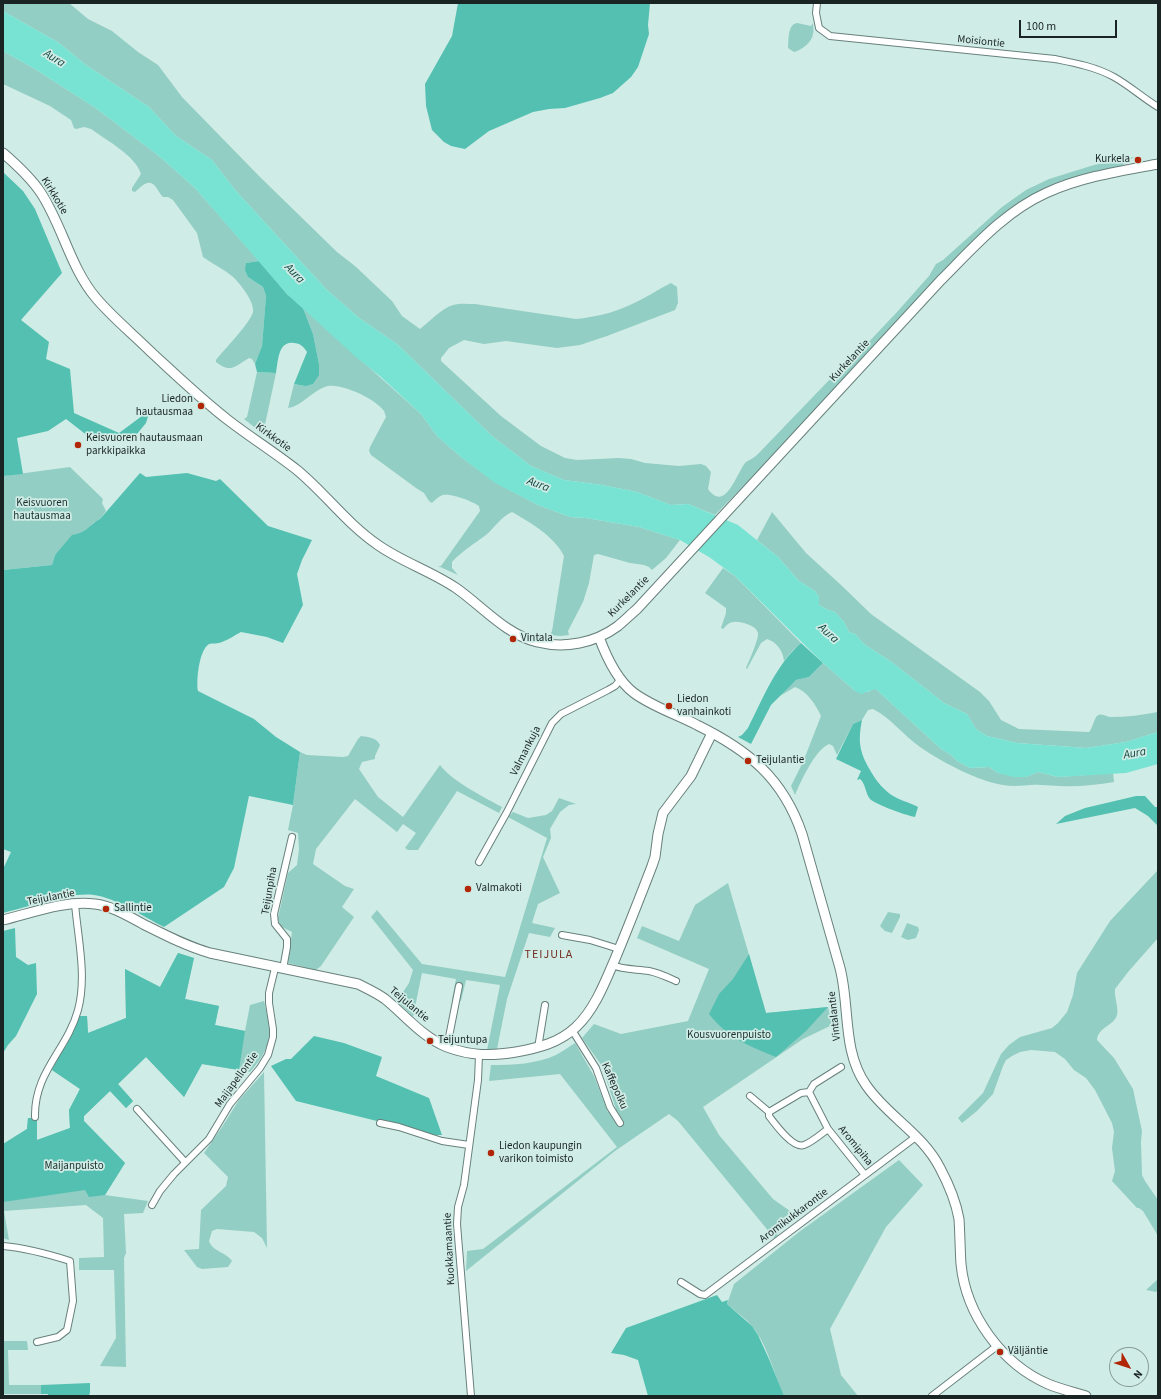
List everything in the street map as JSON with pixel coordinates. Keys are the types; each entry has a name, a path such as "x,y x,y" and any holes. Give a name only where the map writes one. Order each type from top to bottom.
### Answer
{"street":[{"name":"Moisiontie","path":"817,3 816,13 819,28 830,36 1055,59 1077,63 1094,68 1114,77 1158,107"},
{"name":"Kirkkotie","path":"3,153 22,170 41,194 57,224 80,276 103,306 228,420 311,482 363,534 387,551 445,581 508,629 529,640 547,644 570,644 587,642 600,636"},
{"name":"Kurkelantie","path":"600,636 619,625 637,609 941,280 993,228 1033,200 1059,188 1114,172 1158,164"},
{"name":"Vintalantie","path":"600,636 603,648 621,679 633,692 650,703 712,733 744,753 763,769 774,781 790,806 802,834 844,984 850,1047 853,1059 865,1084 872,1094 883,1106 917,1136 932,1153 948,1185 958,1218 961,1264 966,1289 982,1324 1006,1356 1035,1377 1048,1384 1086,1396"},
{"name":"Valmankuja","path":"479,862 507,812 552,723 561,714 615,686 621,679"},
{"name":"Teijulantie","path":"3,920 64,905 88,904 104,906 193,948 217,955 358,984 384,999 427,1036 447,1047 479,1055 496,1055 538,1048 574,1034 604,984 652,866 663,813 691,776 712,733"},
{"name":"Teijunpiha","path":"279,968 287,947 287,940 275,924 274,914 292,836"},
{"path":"35,1117 35,1105 40,1084 69,1032 78,1010 82,972 76,904"},
{"path":"562,935 590,940 619,949"},
{"path":"612,965 620,968 659,973 676,981"},
{"name":"Maijapellontie","path":"152,1205 160,1191 174,1174 209,1139 230,1104 260,1068 268,1055 273,1038 269,993 279,968"},
{"path":"447,1047 459,986"},
{"path":"538,1048 545,1005"},
{"name":"Kaffepolku","path":"574,1034 596,1068 610,1107 620,1123"},
{"name":"Kuokkamaantie","path":"471,1396 457,1224 458,1207 464,1185 478,1080 479,1055"},
{"path":"769,1112 801,1093 809,1092 814,1084 841,1067"},
{"name":"Aromipiha","path":"809,1092 828,1129 866,1175"},
{"name":"Aromipiha","path":"750,1096 769,1112 769,1116 791,1141 799,1145 804,1145 828,1129"},
{"path":"136,1109 185,1162"},
{"path":"380,1123 399,1127 442,1141 469,1145"},
{"name":"Aromikukkarontie","path":"681,1282 700,1294 705,1295 917,1136"},
{"path":"3,1246 49,1254 70,1261 73,1301 67,1330 58,1337 37,1342"},
{"path":"932,1396 997,1346"}],"green space":[{"path":"3,3 69,3 88,19 112,31 138,52 158,65 182,97 259,176 337,252 355,266 392,301 402,316 420,329 440,312 456,304 475,304 576,319 604,314 624,308 671,283 677,287 678,303 675,310 580,345 557,348 506,341 484,344 464,340 449,348 441,358 441,361 501,416 541,446 565,458 577,460 619,458 631,459 645,463 679,466 701,464 706,466 711,472 708,489 714,495 720,497 726,494 746,462 757,455 833,376 863,348 929,276 936,264 943,260 1002,207 1026,190 1049,179 1094,165 1134,157 1120,167 1056,183 1030,199 980,236 957,257 919,300 715,515 688,504 671,505 637,492 602,485 564,480 531,466 492,436 397,344 359,318 326,289 236,191 212,160 176,136 149,107 86,65 59,43 3,11"},
{"path":"458,3 650,3 648,25 649,34 638,67 631,77 613,93 565,108 533,112 489,131 465,149 451,146 444,142 432,130 426,106 425,84 452,36"},
{"path":"797,23 811,26 813,23 813,33 811,40 806,45 794,52 788,48 789,37 790,30 794,24"},
{"path":"3,51 35,69 97,109 159,156 195,188 259,261 246,263 248,277 263,287 266,296 262,346 255,364 252,359 249,358 233,368 226,368 216,362 216,360 251,317 253,312 252,303 246,292 232,276 203,257 197,233 173,200 168,197 163,197 155,186 150,183 145,184 135,192 132,191 132,188 141,174 138,167 127,155 91,129 84,127 74,128 71,120 50,106 3,84"},
{"path":"3,172 23,191 35,209 62,273 21,320 49,342 46,359 70,369 74,413 119,433 150,410 146,423 137,434 93,440 66,419 48,431 17,438 23,474 3,476"},
{"path":"259,261 287,294 303,308 313,334 319,364 319,375 313,384 305,386 294,384 307,352 305,348 296,343 289,343 282,348 278,358 276,373 257,372 255,364 262,346 266,296 263,287 248,277 245,270 246,263"},
{"path":"303,308 421,414 437,436 461,457 496,483 538,505 570,517 586,518 639,527 680,540 666,558 652,570 644,565 630,563 598,554 594,555 589,583 583,602 568,631 569,635 550,635 552,631 564,556 560,549 548,536 534,525 512,512 498,522 486,535 452,562 452,568 458,575 438,566 441,566 480,511 479,506 451,495 440,496 432,503 424,493 371,455 369,451 370,447 386,417 380,406 366,397 350,389 328,386 298,405 288,408 294,384 305,386 319,364 313,334"},
{"path":"257,372 276,373 263,434 244,419 247,417"},
{"name":"Keisvuoren hautausmaa","path":"70,467 103,499 102,503 106,511 100,519 93,523 87,530 79,534 55,555 52,565 3,570 3,476"},
{"path":"140,473 146,477 187,473 216,481 220,479 268,526 312,540 297,574 303,605 283,643 267,637 241,632 220,643 209,644 203,652 197,680 198,691 254,719 276,737 300,752 293,805 249,796 234,868 224,887 164,927 130,908 94,895 61,898 3,913 3,869 11,852 3,849 3,570 52,565 55,555 72,535 82,532 100,519"},
{"path":"772,512 806,553 871,614 980,692 989,701 1001,720 1019,729 1089,732 1096,717 1099,715 1123,717 1158,712 1158,732 1126,742 1086,748 1017,743 987,736 976,729 967,714 944,703 893,663 864,644 855,634 849,632 844,622 835,612 819,605 819,597 815,591 799,581 778,557 757,540"},
{"path":"723,568 735,576 801,643 784,661 779,647 771,640 767,639 761,643 747,669 746,668 757,640 757,630 747,624 736,622 730,623 723,629 721,628 726,613 726,608 705,593"},
{"path":"801,643 823,663 809,677 796,680 771,705 751,744 738,737 748,728 784,661"},
{"path":"823,663 855,691 868,692 875,688 940,748 957,761 970,768 989,767 998,773 1026,777 1038,772 1058,777 1113,773 1114,782 1087,786 1014,786 991,782 978,778 952,766 929,753 886,717 873,709 868,710 862,720 853,724 837,755 833,746 829,744 824,747 809,766 795,795 791,786 803,762 821,716 811,699 795,687 780,696 796,680 809,677"},
{"path":"862,720 860,746 870,770 878,783 890,794 918,807 915,817 891,810 870,799 862,781 860,779 857,780 861,771 836,759 853,724"},
{"path":"361,736 375,739 380,745 375,759 362,762 359,769 378,797 403,817 440,765 460,783 502,807 499,813 457,791 418,850 408,850 405,848 416,833 403,824 397,832 355,799 316,849 313,864 345,886 354,889 342,907 354,917 321,966 316,970 288,963 292,932 280,926 278,918 288,873 297,865 299,849 298,833 288,830 300,752 307,755 348,756"},
{"path":"1136,796 1145,796 1155,807 1158,807 1158,826 1148,816 1135,808 1056,824 1065,816 1085,808"},
{"path":"559,798 576,804 569,805 560,812 550,829 551,838 543,857 560,893 538,904 532,923 555,928 550,937 529,933 507,999 497,1049 487,1050 500,985 466,980 461,1001 452,1000 456,979 422,973 413,1017 397,1001 409,983 413,970 371,917 377,910 422,964 505,977 547,838 508,817 513,812 528,818 546,815 552,811"},
{"path":"1158,870 1158,938 1115,989 1117,1015 1113,1022 1100,1032 1097,1040 1114,1058 1133,1089 1142,1131 1142,1175 1158,1200 1158,1236 1143,1211 1137,1208 1112,1181 1115,1171 1112,1148 1114,1132 1112,1123 1095,1090 1086,1078 1074,1070 1065,1059 1055,1052 1031,1050 1020,1052 1006,1060 993,1094 977,1111 962,1123 958,1118 983,1093 1001,1054 1009,1045 1020,1037 1052,1028 1067,1012 1073,995 1077,973 1110,921"},
{"name":"Kousvuorenpuisto","path":"728,883 766,1013 828,1007 832,1025 803,1039 703,1107 719,1135 773,1199 790,1211 775,1239 678,1121 669,1114 615,1151 466,1271 467,1251 483,1249 617,1147 560,1074 489,1081 491,1065 533,1062 549,1058 575,1043 594,1076 608,1112 616,1109 602,1066 582,1038 594,1024 621,1034 688,1021 709,969 637,938 642,926 679,941 695,905"},
{"path":"888,912 900,914 892,933 885,931 880,926"},
{"path":"907,923 918,927 919,930 916,938 908,940 901,937"},
{"path":"15,928 16,957 28,965 36,963 37,994 16,1036 3,1053 3,931"},
{"name":"Maijanpuisto","path":"178,953 194,958 185,999 219,1006 215,1025 245,1031 250,1005 264,1001 268,1022 269,1039 267,1047 258,1063 250,1072 202,1064 184,1097 146,1057 118,1084 133,1101 126,1108 110,1091 84,1116 84,1121 125,1163 105,1195 148,1201 143,1213 124,1214 126,1253 124,1258 126,1367 100,1366 116,1338 114,1270 79,1270 79,1258 104,1257 103,1218 86,1205 4,1211 9,1240 5,1239 3,1236 3,1144 27,1129 28,1118 37,1140 70,1128 69,1110 80,1089 52,1070 80,1016 87,1016 88,1033 126,1018 125,969 160,987"},
{"name":"Maijanpuisto","path":"178,953 194,958 185,999 219,1006 215,1025 245,1031 239,1070 202,1064 184,1097 146,1057 118,1084 133,1101 126,1108 110,1091 84,1116 84,1121 125,1163 105,1195 89,1197 85,1190 3,1202 3,1144 27,1129 28,1118 37,1118 37,1140 70,1128 69,1110 80,1089 52,1070 80,1016 87,1016 88,1033 126,1018 125,969 160,987"},
{"path":"749,954 766,1013 828,1007 806,1031 776,1057 748,1045 731,1035 709,1014 719,994 733,979"},
{"path":"314,1036 344,1043 382,1057 376,1076 429,1098 442,1135 434,1135 404,1126 381,1122 296,1101 271,1066 286,1059 291,1059"},
{"path":"264,1072 267,1248 262,1238 254,1232 217,1229 212,1231 209,1241 213,1248 232,1261 228,1267 202,1269 197,1267 184,1250 199,1249 201,1210 226,1186 228,1177 204,1153 239,1100"},
{"path":"899,1160 923,1185 886,1227 830,1329 841,1375 858,1396 784,1396 766,1350 757,1332 745,1319 727,1304 734,1284 799,1232"},
{"path":"1158,1279 1158,1290 1156,1292 1146,1290"},
{"path":"717,1295 722,1302 728,1300 727,1304 752,1326 758,1335 784,1396 648,1396 638,1360 624,1355 611,1353 626,1328"},
{"path":"3,1341 27,1341 28,1350 8,1350 9,1385 41,1385 41,1394 3,1394"},
{"path":"90,1383 89,1396 48,1396 48,1394 41,1394 41,1385"}],"water":[{"name":"Aura","path":"3,11 59,43 86,65 149,107 176,136 212,160 236,191 326,289 359,318 397,344 492,436 531,466 564,480 602,485 637,492 671,505 688,504 738,525 778,557 799,581 815,591 819,597 819,605 835,612 844,622 849,632 855,634 864,644 893,663 944,703 967,714 976,729 987,736 1017,743 1086,748 1126,742 1158,732 1158,764 1126,773 1058,777 1038,772 1026,777 1014,777 998,773 989,767 970,768 957,761 940,748 878,691 875,689 861,694 855,691 823,663 735,576 709,557 680,540 639,527 586,518 570,517 538,505 495,483 461,457 437,436 421,414 287,294 195,188 159,156 97,109 35,69 3,51"}],"place":[{"name":"Kurkela","path":"1138,160"},
{"name":"Liedon hautausmaa","path":"201,406"},
{"name":"Keisvuoren hautausmaan parkkipaikka","path":"78,445"},
{"name":"Vintala","path":"513,639"},
{"name":"Liedon vanhainkoti","path":"669,706"},
{"name":"Teijulantie","path":"748,761"},
{"name":"Valmakoti","path":"468,889"},
{"name":"Sallintie","path":"106,909"},
{"name":"Teijuntupa","path":"430,1041"},
{"name":"Liedon kaupungin varikon toimisto","path":"491,1153"},
{"name":"Väljäntie","path":"1000,1352"}],"district":[{"name":"TEIJULA","path":"549,955"}]}
